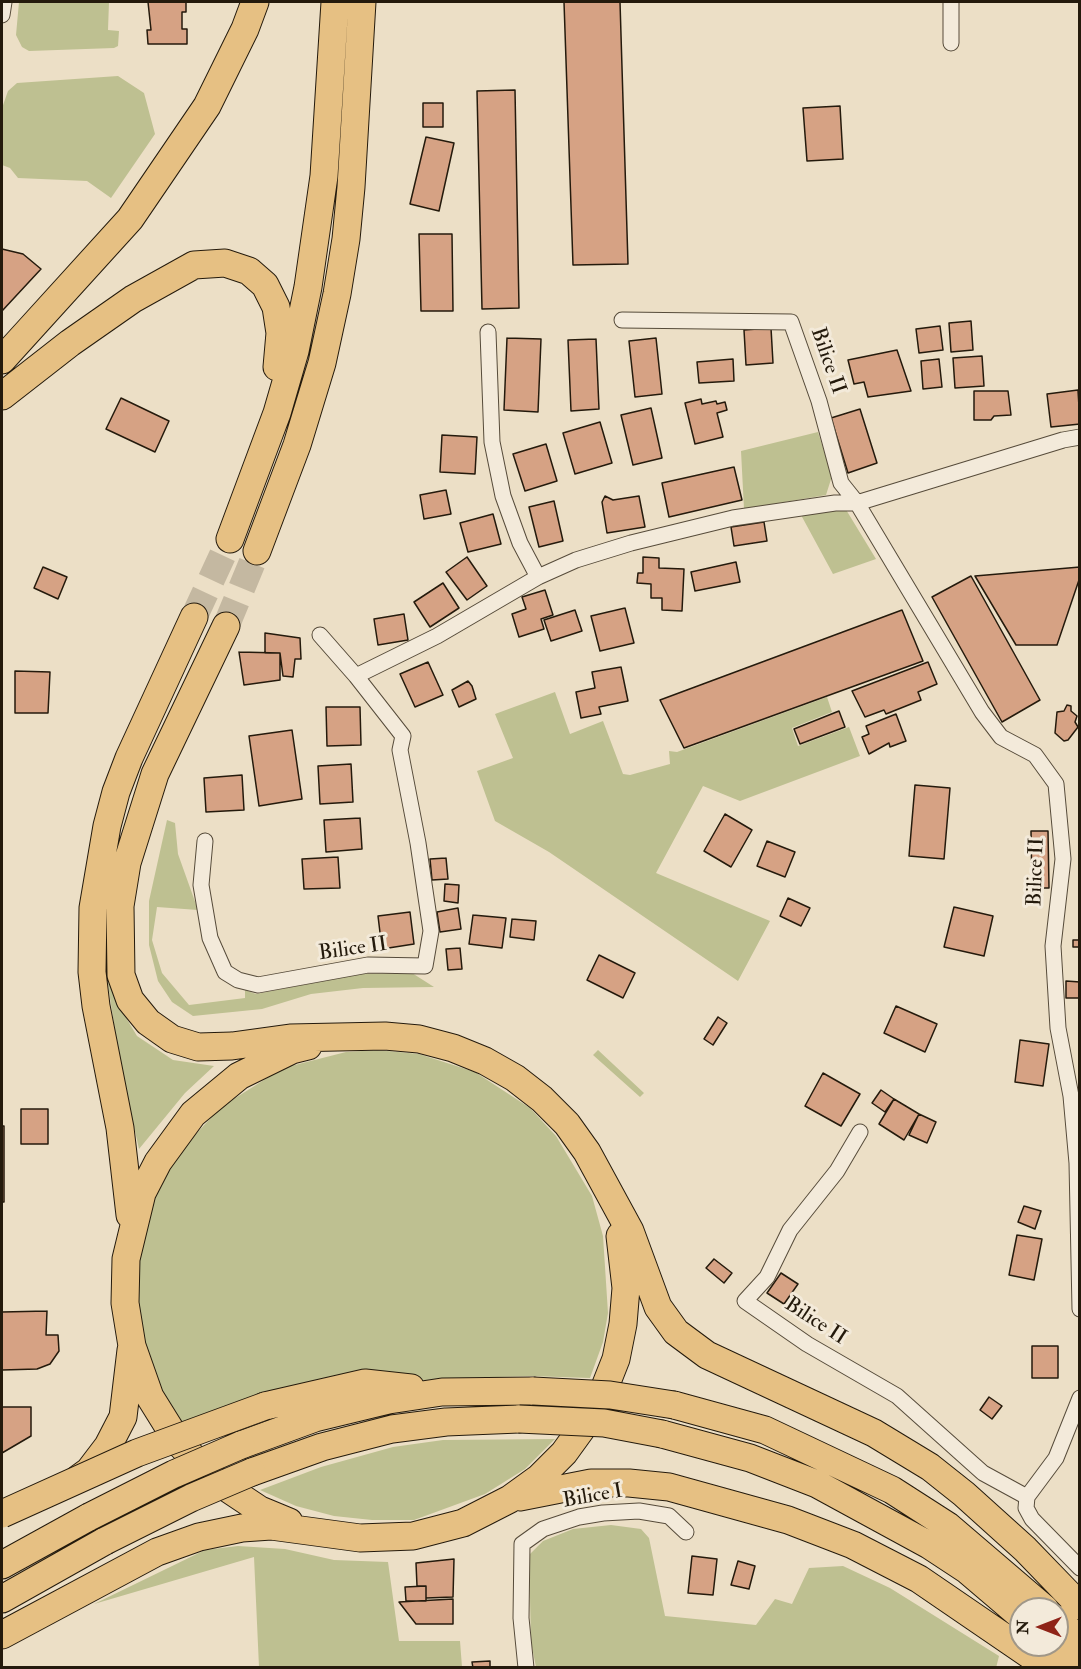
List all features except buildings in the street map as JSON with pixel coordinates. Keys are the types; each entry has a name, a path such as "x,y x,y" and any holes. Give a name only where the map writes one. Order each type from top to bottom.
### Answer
{"highway":[{"path":"2,360 130,219 207,106 245,29 255,2"},
{"path":"230,539 267,443 295,351 317,231 324,176 335,2"},
{"path":"257,551 303,424 322,363 336,294 351,187 362,2"},
{"path":"2,396 70,343 133,299 194,266 225,263 249,272 265,285 276,307 280,346 267,443"},
{"path":"130,1233 128,1183 120,1128 96,1006 92,972 93,908 107,826 116,792 129,758 194,617"},
{"path":"226,626 155,774 137,826 120,906 121,975 130,1000 148,1022 172,1039 198,1047 232,1046 290,1038 385,1036 419,1039 453,1048 505,1072 542,1100 567,1124 587,1152 630,1231 658,1307 676,1332 707,1355 874,1433 930,1467 1025,1549 1080,1606"},
{"path":"309,1529 260,1510 208,1473 178,1442 150,1397 132,1346 125,1303 126,1259 130,1233 142,1193 156,1165 194,1114 239,1076 260,1065 292,1050 350,1037"},
{"path":"2,1635 157,1552 199,1537 261,1527 309,1529 360,1538 413,1536 463,1523 510,1499 539,1478 564,1453 585,1424 603,1392 616,1359 623,1324 626,1288 624,1252 616,1217 603,1183"},
{"path":"2,1527 44,1503 89,1472 102,1454 123,1417 132,1346"},
{"path":"2,1514 137,1453 265,1406 365,1383 442,1392 532,1391 610,1395 674,1405 765,1431 836,1461 892,1490 948,1526 1031,1597"},
{"path":"2,1565 174,1474 241,1445 315,1418 389,1400 442,1392"},
{"path":"2,1599 105,1540 252,1472 322,1447 392,1429 446,1422 519,1419 604,1423 662,1434 750,1458 817,1484 929,1545 967,1570 1009,1606"},
{"path":"510,1499 591,1482 629,1482 669,1487 788,1520 853,1545 919,1579 1049,1668"},
{"path":"1063,1657 1074,1668"}],"street":[{"path":"2,15 4,2"},
{"path":"951,2 951,43"},
{"name":"Bilice II","path":"622,320 791,321 819,400 841,483 857,503 982,712 1001,737 1035,755 1056,784 1063,859 1053,946 1058,1028 1071,1096 1077,1162 1080,1309"},
{"path":"488,332 492,442 503,496 520,543 538,577"},
{"path":"356,676 437,636 538,577 576,560 631,543 733,518 835,503 857,503 949,473 1080,437"},
{"name":"Bilice II","path":"205,841 201,885 210,938 225,972 238,980 258,985 368,965 425,966 431,931 418,843 399,750 403,736 320,635"},
{"name":"Bilice II","path":"860,1132 837,1171 790,1230 766,1277 745,1301 807,1344 897,1396 983,1473 1027,1497"},
{"path":"1080,1398 1056,1458 1027,1497 1026,1508 1032,1519 1080,1568"},
{"path":"964,1494 983,1473"},
{"name":"Bilice I","path":"526,1668 521,1618 522,1544 543,1529 579,1517 603,1513 639,1511 669,1516 686,1532"}],"green space":[{"path":"19,2 109,2 108,30 119,31 118,46 29,51 22,47 16,35"},
{"path":"118,76 144,93 155,134 111,198 87,181 18,178 10,168 2,165 2,108 8,91 17,83"},
{"path":"818,432 832,476 826,495 744,509 741,451"},
{"path":"845,508 876,559 833,574 801,515"},
{"path":"555,692 570,734 603,721 623,774 630,775 670,764 669,751 677,752 827,697 832,712 792,728 798,746 849,727 860,756 740,801 703,786 656,873 770,921 738,981 549,852 495,821 477,771 513,758 495,714"},
{"path":"167,820 175,823 178,854 198,910 157,907 152,940 162,973 189,1005 245,998 245,990 256,994 358,974 412,973 434,987 363,988 311,994 262,1009 193,1016 172,1002 158,981 149,945 149,901"},
{"path":"107,978 116,1001 137,1036 173,1060 214,1066 185,1093 139,1149 120,1064"},
{"path":"377,1050 419,1054 475,1072 530,1108 556,1136 592,1196 603,1236 608,1313 603,1342 590,1378 530,1376 433,1379 368,1390 276,1414 228,1431 177,1422 150,1375 134,1289 149,1209 169,1170 194,1136 221,1107 283,1068 346,1052"},
{"path":"598,1050 644,1093 640,1097 593,1055"},
{"path":"555,1439 525,1469 485,1494 414,1520 372,1520 334,1516 296,1506 260,1490 321,1467 393,1447 443,1440"},
{"path":"611,1525 641,1529 649,1538 665,1616 756,1625 775,1599 792,1604 809,1568 843,1566 890,1588 999,1656 996,1668 536,1667 531,1642 529,1555 543,1541 573,1529"},
{"path":"238,1546 285,1549 334,1560 388,1562 399,1641 460,1641 462,1667 259,1667 254,1557 94,1604 205,1550"}],"tunnel":[{"path":"194,617 230,539"},
{"path":"226,626 257,551"}]}
